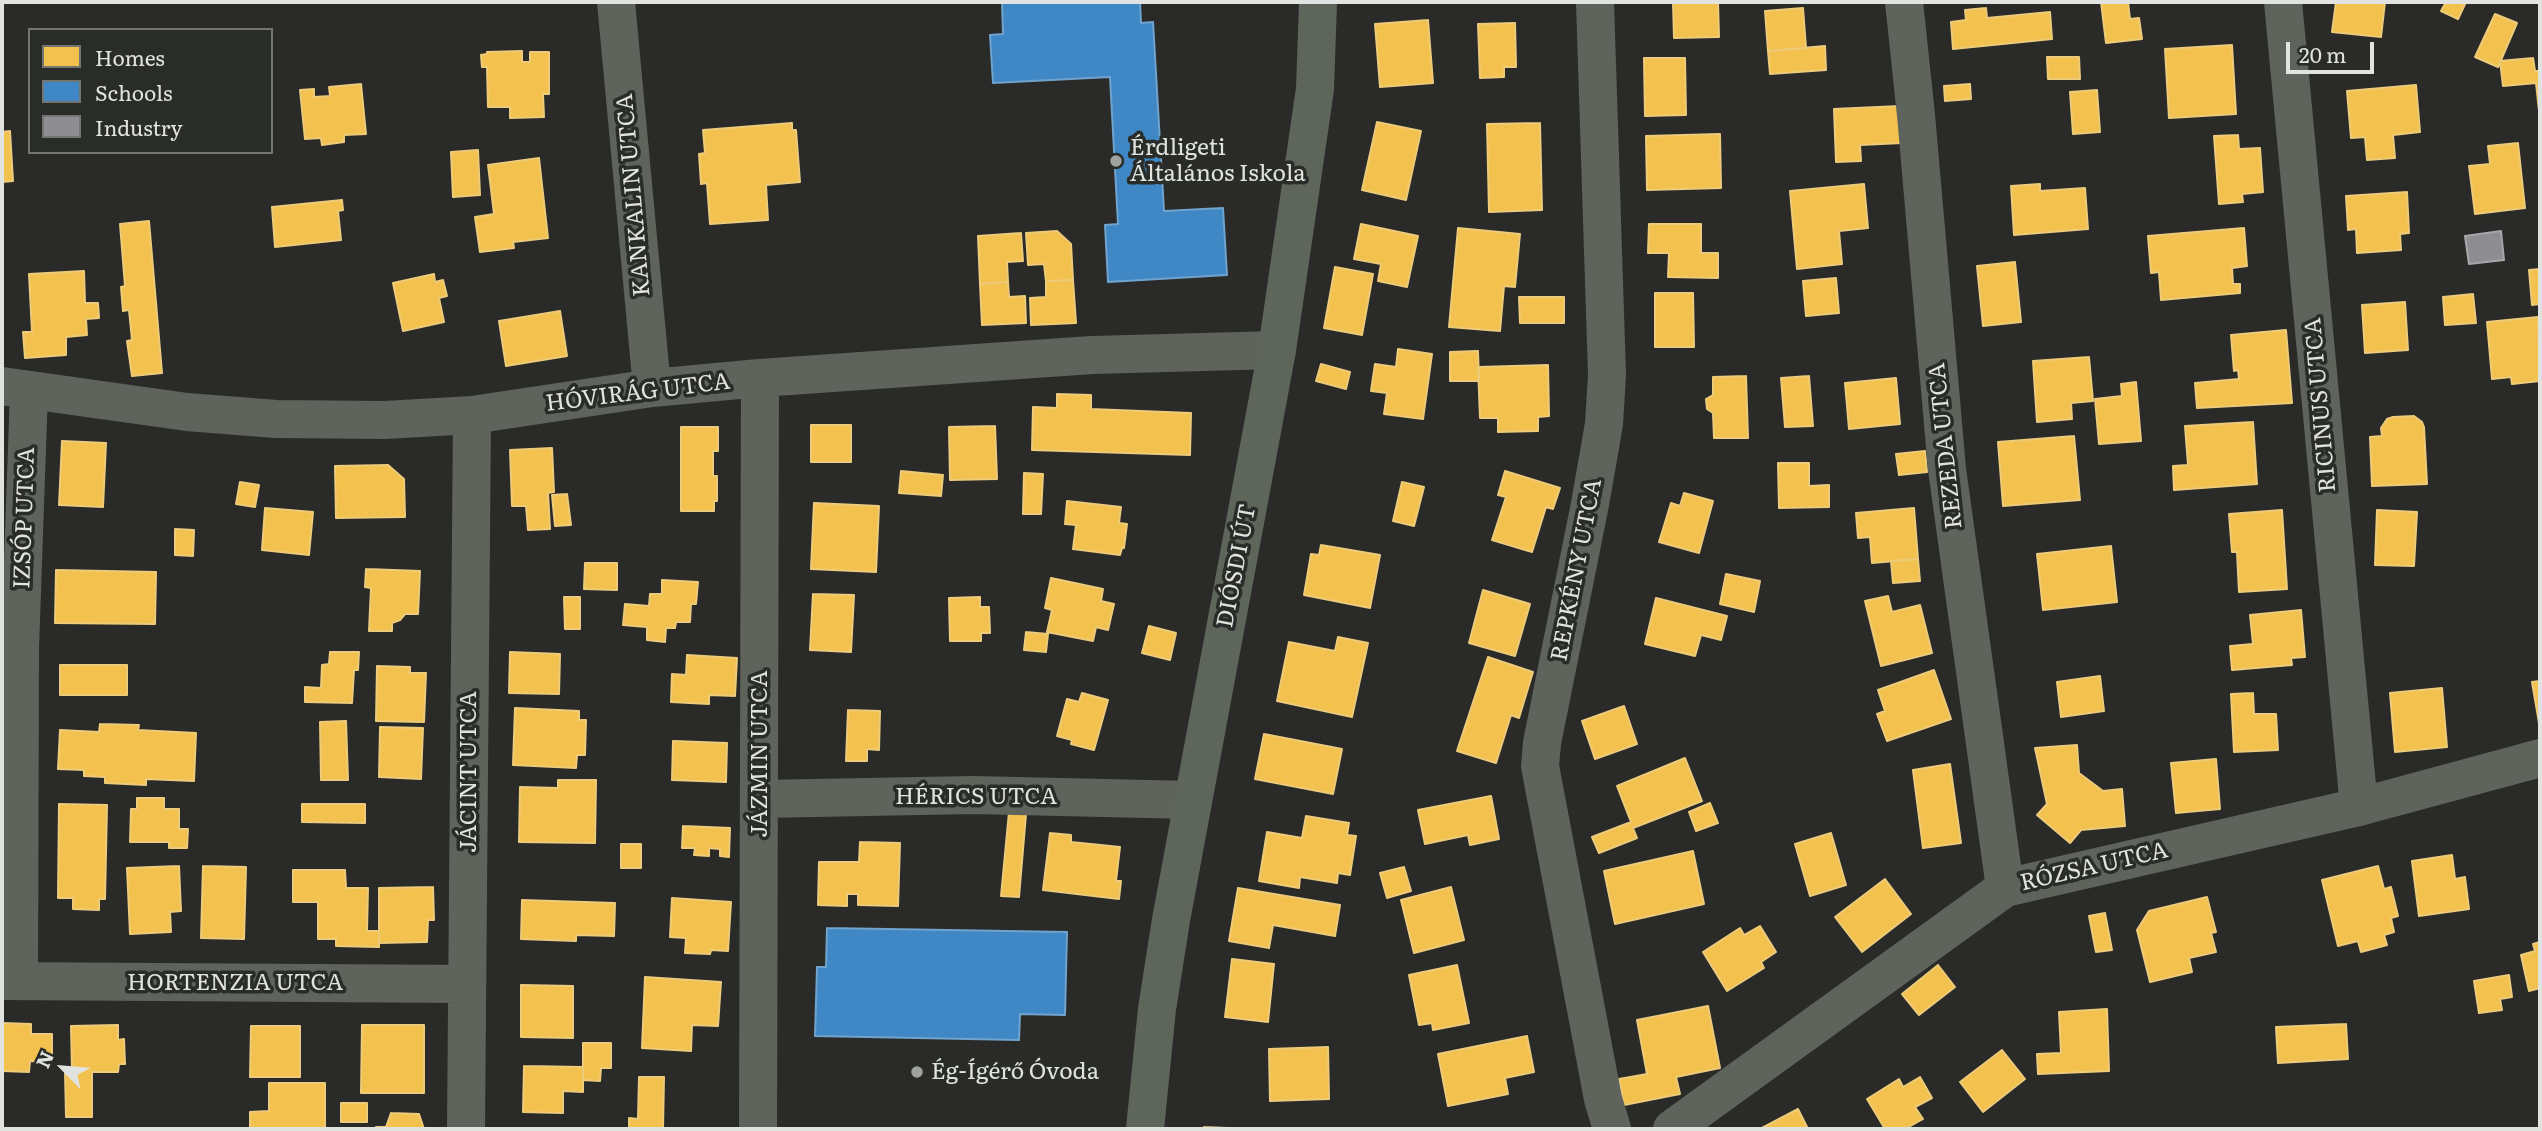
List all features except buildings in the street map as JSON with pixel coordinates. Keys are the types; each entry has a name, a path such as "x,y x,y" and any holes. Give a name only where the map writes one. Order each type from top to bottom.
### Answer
{"main road":[{"name":"DIÓSDI ÚT","path":"1145,1129 1157,1009 1192,800 1277,350 1315,89 1318,2"}],"street":[{"name":"KANKALIN UTCA","path":"616,2 652,388"},
{"name":"REPKÉNY UTCA","path":"1595,2 1607,376 1604,424 1591,504 1542,743 1540,766 1603,1099 1612,1129"},
{"name":"REZEDA UTCA","path":"1904,2 1947,469 2005,888"},
{"name":"RICINUS UTCA","path":"2283,2 2359,807"},
{"name":"HÓVIRÁG UTCA","path":"15,389 187,412 276,419 385,420 472,415 652,388 760,378 1092,355 1277,350"},
{"name":"JÁZMIN UTCA","path":"758,1129 760,378"},
{"name":"IZSÓP UTCA","path":"10,981 20,648 15,389"},
{"name":"JÁCINT UTCA","path":"466,1129 472,415"},
{"name":"RÓZSA UTCA","path":"1672,1129 2005,888 2359,807 2540,758"},
{"name":"HÉRICS UTCA","path":"760,799 973,795 1192,800"},
{"name":"HORTENZIA UTCA","path":"10,981 467,984"}],"place":[{"name":"Érdligeti Általános Iskola","path":"1116,161"},
{"name":"Ég-Ígérő Óvoda","path":"917,1072"}]}
